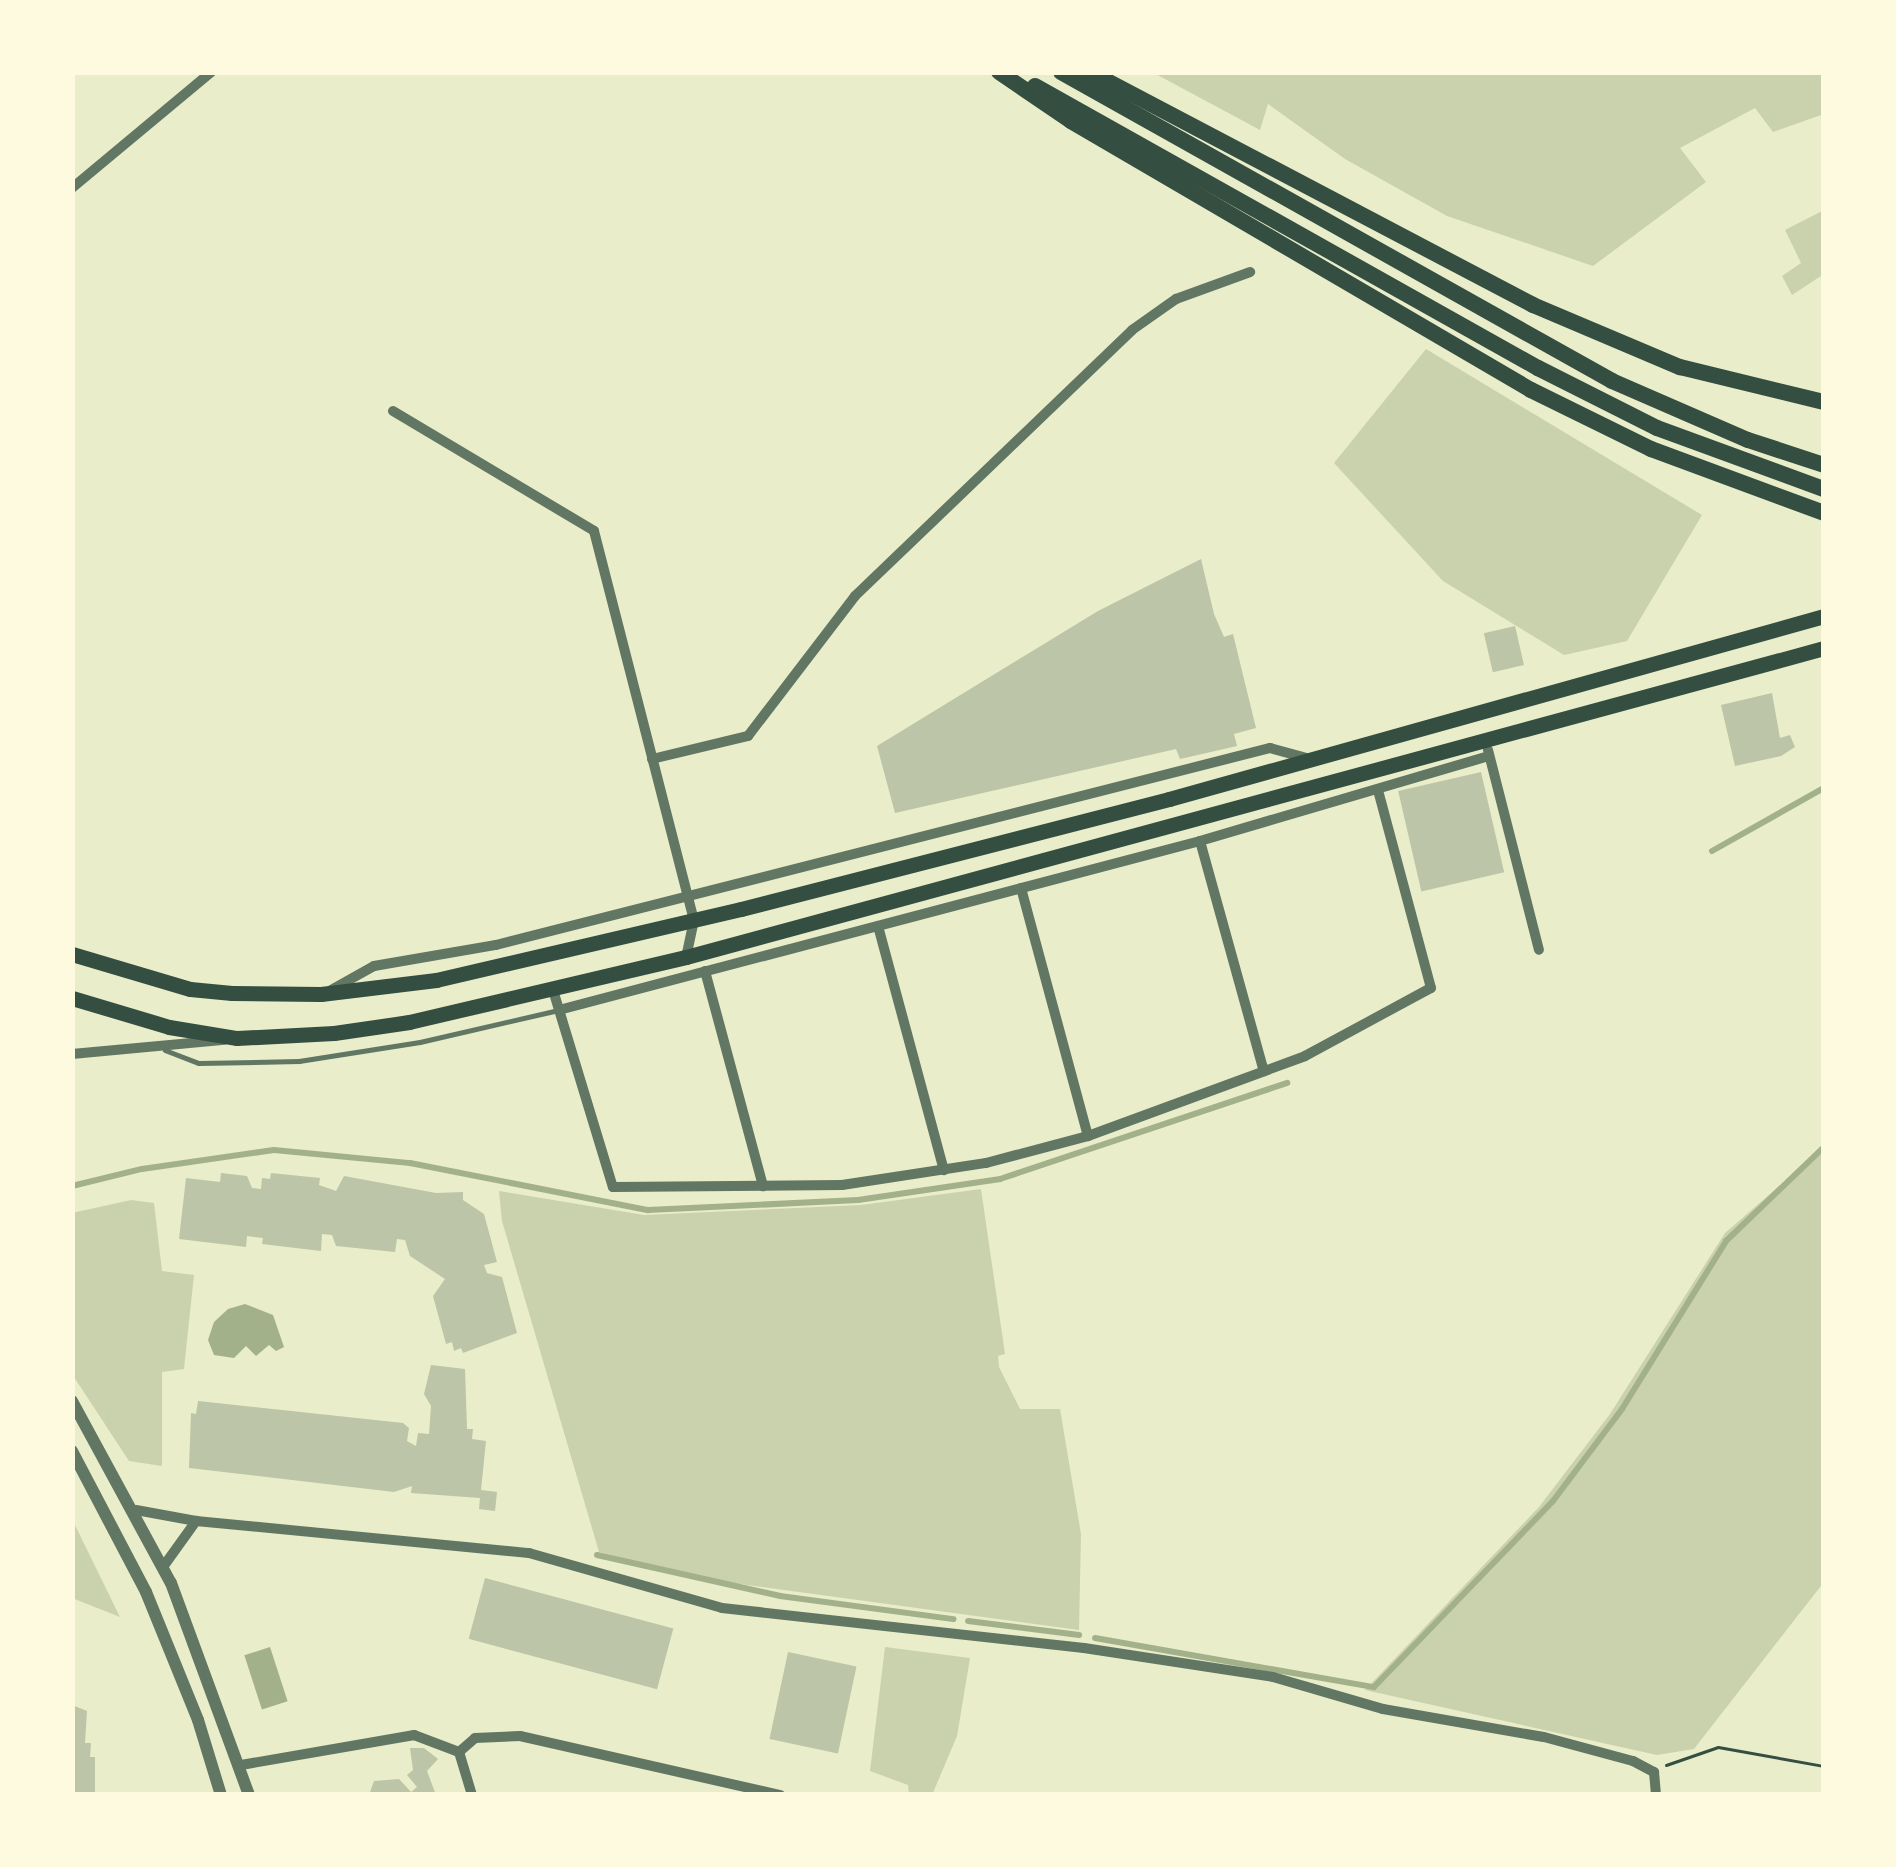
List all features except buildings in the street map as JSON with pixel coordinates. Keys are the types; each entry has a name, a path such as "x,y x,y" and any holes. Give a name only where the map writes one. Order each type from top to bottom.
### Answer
{"highway":[{"path":"1003,72 1573,386 1657,428 1824,489"},
{"path":"1003,72 1070,121 1531,390 1651,449 1824,513"},
{"path":"1060,72 1612,381 1748,440 1824,464"},
{"path":"1090,72 1533,305 1680,368 1824,402"}],"main road":[{"path":"72,954 190,989 325,993 436,980 694,920 1314,760 1824,616"},
{"path":"72,998 169,1027 237,1038 334,1033 553,990 1488,748 1824,648"}],"street":[{"path":"72,188 212,72"},
{"path":"652,759 748,736 855,596 1132,330 1176,299 1250,272"},
{"path":"393,411 594,531 694,920 686,956"},
{"path":"325,993 374,966 496,945 1270,748 1314,760"},
{"path":"559,1010 1200,841 1378,790 1488,748 1539,950"},
{"path":"553,990 613,1187 842,1185 944,1170 1088,1136 1305,1056 1431,988 1378,790"},
{"path":"1200,841 1264,1071"},
{"path":"1021,888 1088,1136"},
{"path":"878,926 944,1170"},
{"path":"706,971 763,1186"},
{"path":"72,1054 165,1050 237,1038"},
{"path":"72,1401 164,1567 249,1795"},
{"path":"72,1451 146,1592 198,1720 221,1795"},
{"path":"136,1510 196,1521 529,1553 722,1608 1084,1648 1273,1677 1383,1708 1544,1737 1654,1772 1656,1795"},
{"path":"164,1567 196,1521"},
{"path":"459,1752 475,1738 508,1734 780,1795"},
{"path":"241,1765 415,1735 459,1752"},
{"path":"459,1752 472,1795"}],"lane":[{"path":"165,1050 200,1063 299,1060 420,1042 559,1010"}],"path":[{"path":"1654,1772 1679,1757 1718,1747 1824,1766"}],"shaded area":[{"path":"1152,72 1824,72 1824,114 1773,132 1755,108 1680,148 1706,182 1593,266 1447,216 1345,159 1268,104 1260,130"},
{"path":"1824,210 1824,274 1792,295 1782,276 1801,263 1785,230"},
{"path":"1426,349 1702,515 1627,641 1564,655 1443,581 1334,463"},
{"path":"1824,1147 1824,1582 1694,1749 1657,1755 1365,1690 1539,1507 1610,1414 1725,1233"},
{"path":"981,1189 1005,1354 998,1356 999,1367 1020,1409 1060,1409 1081,1534 1079,1630 704,1579 599,1552 502,1221 499,1191 644,1215 861,1205"},
{"path":"131,1200 154,1203 162,1271 194,1275 184,1369 162,1372 162,1466 129,1461 72,1374 72,1213"},
{"path":"245,1304 273,1315 284,1347 276,1351 269,1345 256,1356 246,1346 234,1358 214,1355 208,1340 214,1322 228,1309"},
{"path":"72,1519 120,1617 72,1598"},
{"path":"270,1647 288,1701 262,1710 244,1655"},
{"path":"885,1647 970,1658 957,1736 932,1795 909,1795 908,1785 870,1771"}],"waterway":[{"path":"1712,851 1824,788"},
{"path":"72,1186 142,1169 274,1150 410,1163 648,1210 858,1200 1000,1179 1287,1083"},
{"path":"1095,1638 1374,1687 1553,1501 1622,1409 1726,1241 1824,1147"},
{"path":"597,1555 780,1596 953,1619"},
{"path":"968,1621 1079,1635"}]}
